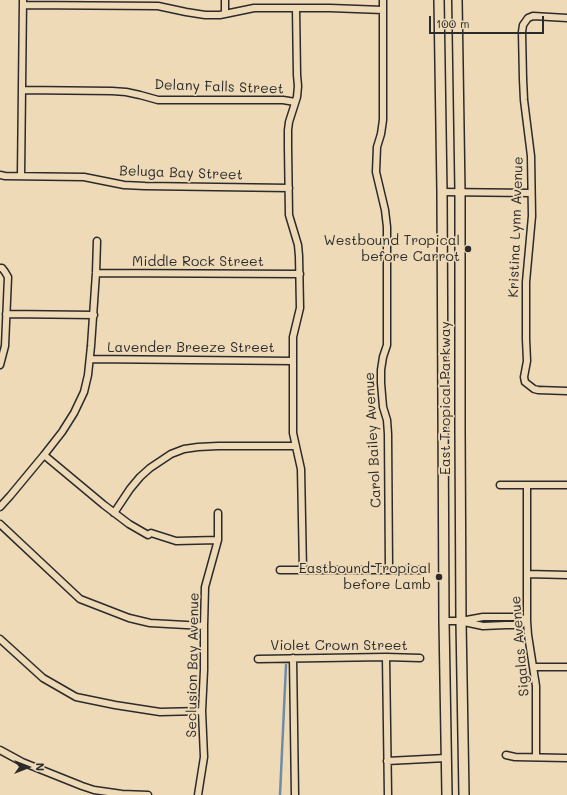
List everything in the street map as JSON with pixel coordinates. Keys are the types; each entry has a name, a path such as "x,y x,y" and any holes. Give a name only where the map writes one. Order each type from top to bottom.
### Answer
{"main road":[{"name":"East Tropical Parkway","path":"439,0 442,192 444,621 447,795"},
{"name":"East Tropical Parkway","path":"457,0 460,192 461,621 464,795"}],"street":[{"path":"225,0 225,14"},
{"name":"Carol Bailey Avenue","path":"383,0 383,120 377,147 376,172 385,210 387,227 387,346 382,364 381,383 383,407 387,420 388,434 389,570"},
{"path":"21,176 23,2 158,6 205,15 225,14 254,8 383,10"},
{"path":"296,8 298,86 288,130 289,215 298,244 300,274 300,308 293,337 293,433 302,469 303,570"},
{"name":"Kristina Lynn Avenue","path":"567,18 533,16 525,21 522,32 522,79 531,156 532,216 526,282 526,339 528,361 524,377 525,382 538,390 567,390"},
{"name":"Delany Falls Street","path":"22,90 126,92 158,100 283,100 295,102"},
{"name":"Beluga Bay Street","path":"0,175 84,177 124,185 145,186 289,188"},
{"path":"442,192 531,193"},
{"path":"0,507 62,432 74,413 84,392 88,376 94,315 97,241"},
{"path":"0,365 5,346 8,277 3,270"},
{"name":"Middle Rock Street","path":"96,273 300,274"},
{"path":"6,314 94,315"},
{"name":"Lavender Breeze Street","path":"90,359 293,361"},
{"path":"114,513 140,477 160,460 184,449 198,447 296,446"},
{"path":"44,455 128,524 148,535 151,533 176,541 218,540"},
{"path":"500,484 567,485"},
{"name":"Sigalas Avenue","path":"528,485 527,621 536,686 536,757"},
{"name":"Seclusion Bay Avenue","path":"198,795 204,757 202,711 205,587 218,540 218,513"},
{"path":"0,524 80,599 129,618 150,623 204,626"},
{"path":"280,570 421,570"},
{"path":"527,574 567,575"},
{"path":"444,621 461,621 483,626 519,625 527,621"},
{"path":"0,639 43,678 76,697 160,712 202,711"},
{"path":"386,657 388,795"},
{"name":"Violet Crown Street","path":"258,658 420,658"},
{"path":"293,658 295,795"},
{"path":"534,667 567,667"},
{"path":"0,750 22,762 94,790 122,794 148,795"},
{"path":"506,755 515,757 567,758"},
{"path":"388,761 446,758"}],"waterway":[{"path":"280,795 286,665"}],"place":[{"name":"Westbound Tropical before Carrot","path":"468,249"},
{"name":"Eastbound Tropical before Lamb","path":"439,577"}]}
